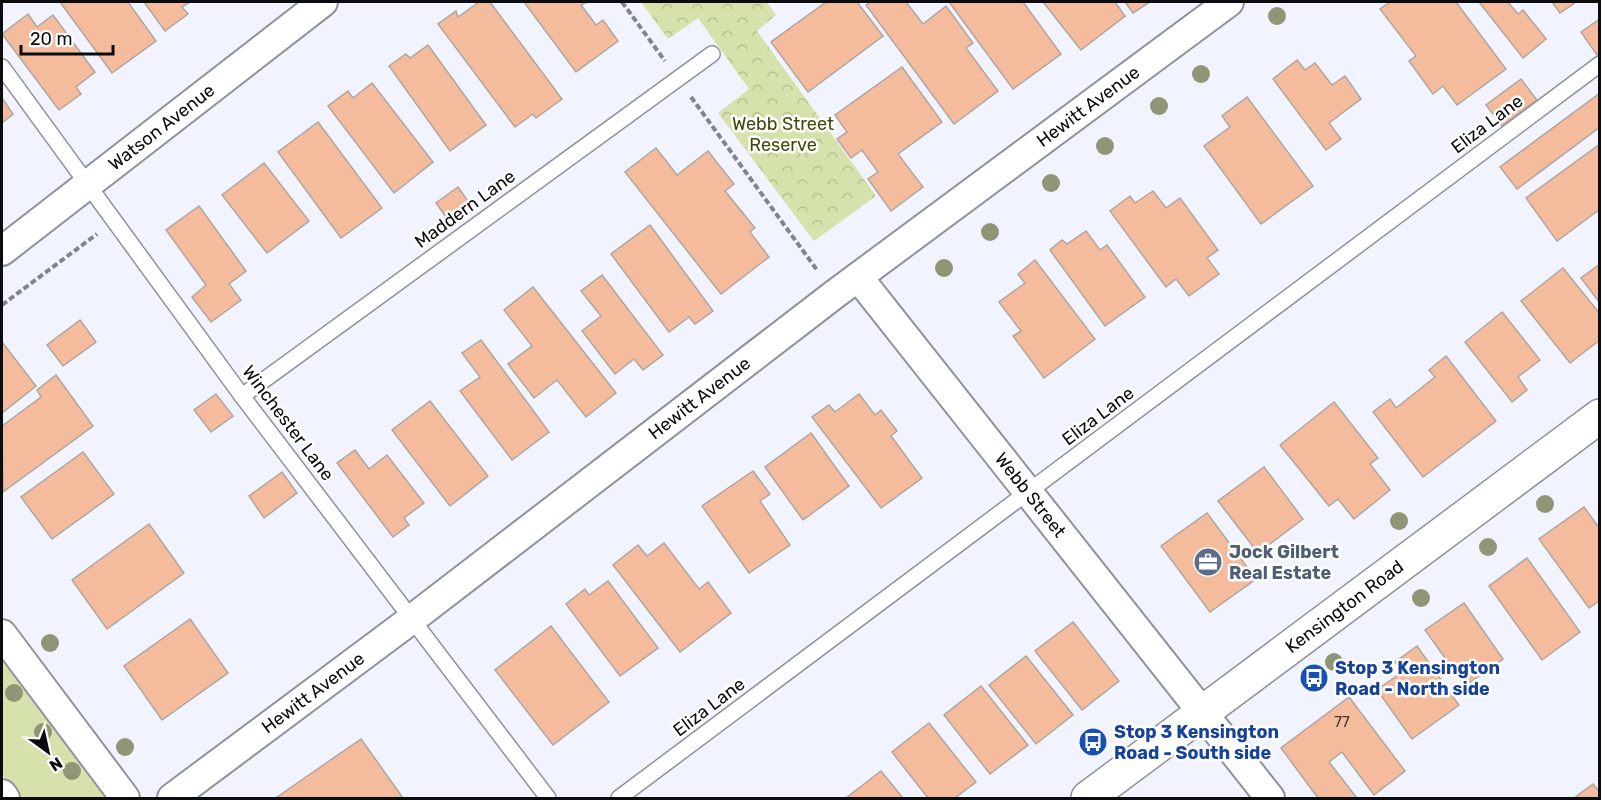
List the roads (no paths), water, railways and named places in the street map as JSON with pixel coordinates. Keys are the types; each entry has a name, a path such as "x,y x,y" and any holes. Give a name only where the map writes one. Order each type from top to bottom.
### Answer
{"main road":[{"name":"Kensington Road","path":"1089,798 1599,416"}],"street":[{"name":"Watson Avenue","path":"2,251 323,2"},
{"name":"Hewitt Avenue","path":"172,798 412,619 858,277 1229,2"},
{"name":"Webb Street","path":"858,277 1270,798"},
{"path":"3,636 125,798"},
{"path":"2,794 5,798"}],"lane":[{"name":"Maddern Lane","path":"242,396 712,54"},
{"name":"Eliza Lane","path":"619,798 1599,64"},
{"name":"Winchester Lane","path":"2,67 242,396 548,798"}],"place":[{"name":"Jock Gilbert Real Estate","path":"1208,562"},
{"name":"Stop 3 Kensington Road - North side","path":"1314,678"},
{"name":"Stop 3 Kensington Road - South side","path":"1093,742"}],"park label":[{"name":"Webb Street Reserve","path":"783,134"}]}
